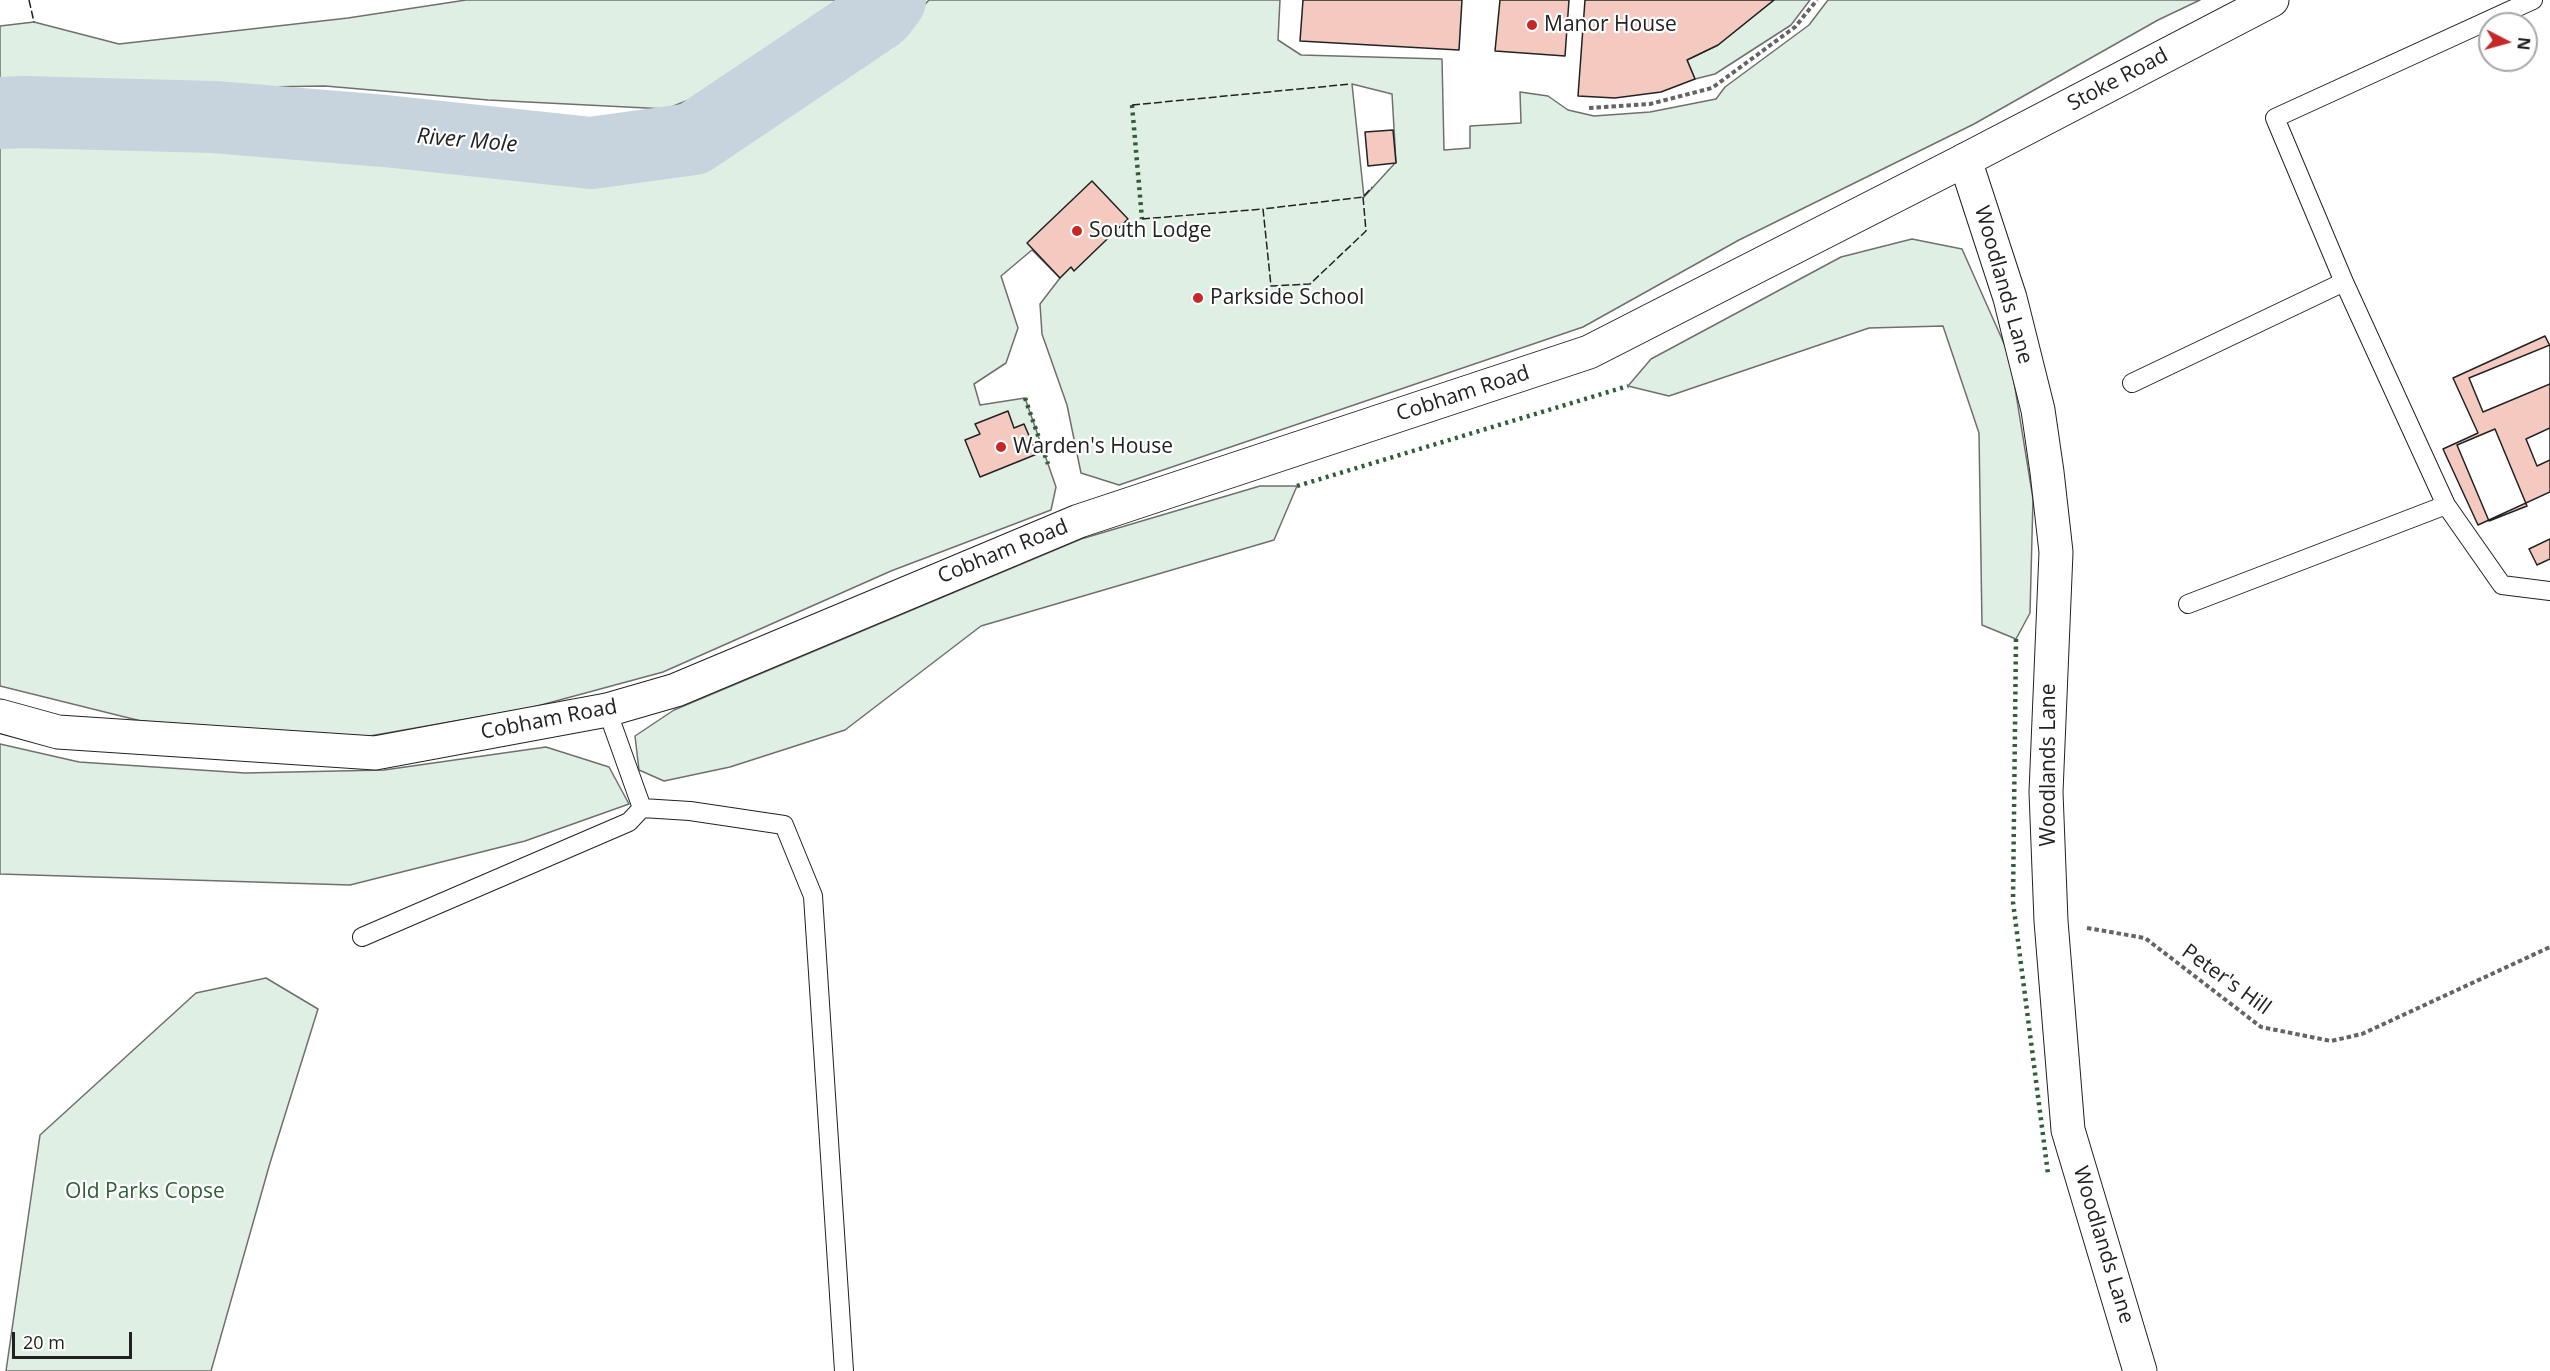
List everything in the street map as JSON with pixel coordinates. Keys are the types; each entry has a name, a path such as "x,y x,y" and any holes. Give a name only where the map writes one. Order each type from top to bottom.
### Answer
{"street":[{"name":"Stoke Road","path":"1965,160 2272,0"},
{"name":"Cobham Road","path":"0,716 58,732 375,753 607,710 676,690 1079,521 1589,352 1965,160"},
{"name":"Woodlands Lane","path":"1965,160 2010,298 2038,410 2047,471 2055,552 2046,792 2051,921 2068,1130 2140,1371"}],"lane":[{"path":"2533,0 2275,118 2344,282 2446,505 2502,585 2550,591"},
{"path":"2132,383 2344,282"},
{"path":"2188,604 2446,505"},
{"path":"607,710 642,808"},
{"path":"362,938 629,822 642,808"},
{"path":"642,808 690,811 784,825 813,896 844,1371"}],"path":[{"path":"1589,108 1650,104 1712,88 1795,27 1817,0"},
{"name":"Peter's Hill","path":"2051,921 2145,938 2261,1027 2331,1041 2362,1034 2550,947"}],"green space":[{"path":"466,0 841,0 764,70 666,109 488,100 325,86 132,89 0,98 0,26 34,22 119,44 348,18"},
{"path":"929,0 1280,0 1278,40 1301,55 1442,59 1444,150 1470,148 1470,126 1521,123 1520,92 1548,96 1568,110 1594,116 1650,112 1716,99 1725,87 1809,25 1828,0 2200,0 2158,20 1974,124 1739,240 1583,327 1119,485 1081,473 1067,405 1042,334 1040,304 1060,278 1032,250 1001,276 1018,328 1006,363 974,384 980,405 1025,398 1056,487 1051,510 891,571 663,672 530,708 358,738 141,721 0,686 0,137 76,134 281,145 502,174 627,175 705,158 892,38","holes":["1352,84 1392,94 1396,162 1364,197"]},
{"path":"1774,0 1810,0 1791,25 1715,74 1695,79 1687,60 1718,45"},
{"path":"1912,239 1962,249 2010,357 2033,499 2030,613 2016,639 1982,625 1979,433 1943,326 1869,328 1669,396 1628,386 1651,359 1841,257"},
{"path":"1260,486 1297,486 1274,540 981,626 845,730 730,767 664,781 639,770 635,736 674,710 1081,539"},
{"path":"0,744 79,762 245,773 384,770 546,747 609,767 629,804 525,841 350,885 0,874"},
{"name":"Old Parks Copse","path":"266,978 318,1009 270,1163 211,1371 6,1371 40,1135 196,993"}],"building":[{"path":"1303,0 1462,0 1459,50 1300,41"},
{"name":"Manor House","path":"1500,0 1569,0 1565,56 1495,51"},
{"path":"1585,0 1774,0 1718,45 1687,60 1695,79 1661,92 1615,98 1578,96"},
{"path":"1393,130 1396,163 1368,166 1365,132"},
{"name":"South Lodge","path":"1092,181 1128,219 1074,271 1071,267 1060,278 1027,243"},
{"path":"2545,336 2550,346 2550,492 2478,525 2443,449 2478,433 2453,378"},
{"path":"2550,345 2550,384 2483,412 2469,378"},
{"name":"Warden's House","path":"1008,411 1014,428 1024,424 1037,454 980,477 965,440 980,434 975,424"},
{"path":"2550,428 2550,460 2537,466 2526,439"},
{"path":"2495,429 2527,506 2489,521 2457,445"},
{"path":"2550,539 2550,559 2537,565 2529,549"}],"waterway":[{"name":"River Mole","path":"0,113 214,117 385,131 591,153 693,139 879,14 890,0"}],"hedge":[{"path":"1132,105 1142,219"},
{"path":"1297,486 1628,386"},
{"path":"1025,398 1048,464"},
{"path":"2016,639 2013,902 2048,1174"}],"fence":[{"path":"29,0 34,22"},
{"path":"1132,105 1351,84"},
{"path":"1363,197 1366,231 1310,284 1271,286 1263,209 1363,197 1372,187"},
{"path":"1142,219 1263,209"}],"place":[{"name":"Manor House","path":"1532,25"},
{"name":"South Lodge","path":"1077,231"},
{"name":"Parkside School","path":"1198,298"},
{"name":"Warden's House","path":"1001,447"}]}
